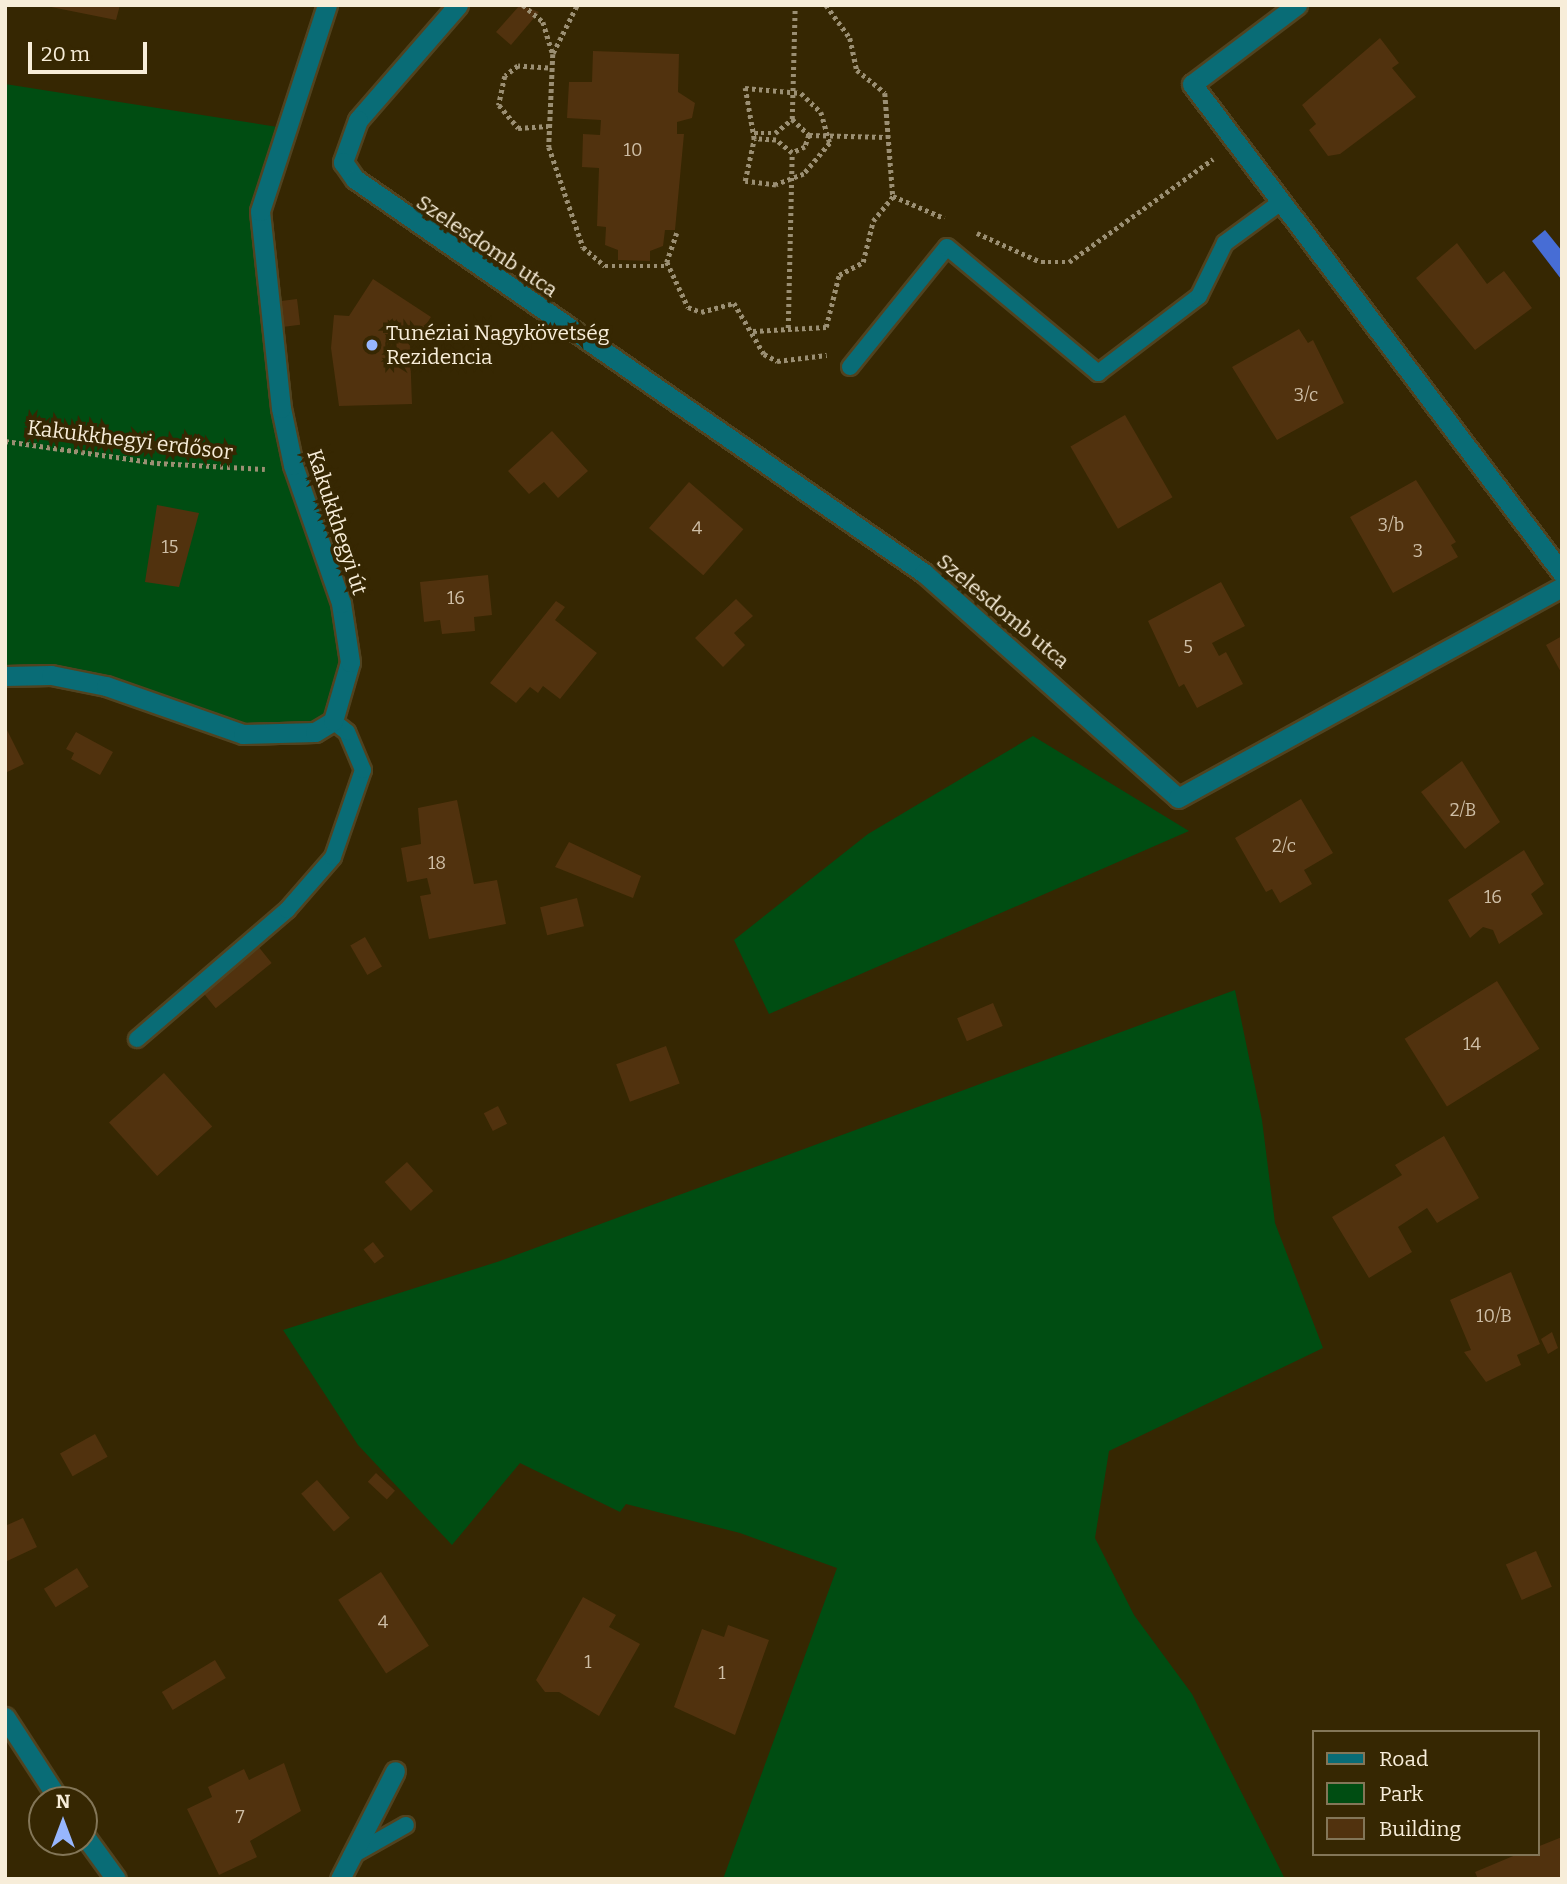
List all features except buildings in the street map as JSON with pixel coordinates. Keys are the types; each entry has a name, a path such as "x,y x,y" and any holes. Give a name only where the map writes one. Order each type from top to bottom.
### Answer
{"street":[{"name":"Kakukkhegyi út","path":"327,5 260,211 273,351 293,465 347,638 350,662 333,721"},
{"name":"Szelesdomb utca","path":"458,5 358,120 343,162 355,180 924,573 1178,798 1562,587"},
{"path":"1297,5 1192,84 1562,573"},
{"path":"5,676 51,675 106,686 243,734 315,732 333,721"},
{"path":"5,1717 50,1786"},
{"path":"340,1879 395,1771"},
{"path":"98,1854 116,1879"}],"lane":[{"path":"850,367 947,247 1098,373 1199,296 1225,243 1281,202"},
{"path":"136,1039 287,910 332,857 363,770 347,732 333,721"},
{"path":"351,1856 407,1825"}],"path":[{"path":"523,5 543,22 553,54"},
{"path":"578,5 548,68 548,126 552,168 590,258 605,265 668,266"},
{"path":"752,331 826,327 839,275 863,262 873,221 897,189 886,137 885,93 857,70 850,38 826,5"},
{"path":"792,6 792,119 809,135 886,137"},
{"path":"548,68 518,66 505,76 499,105 518,128 548,126"},
{"path":"745,88 792,91 811,101 831,135 816,164 792,181 744,181 754,139 745,88"},
{"path":"754,133 775,134 792,119"},
{"path":"792,153 805,147 809,135"},
{"path":"754,139 776,140 792,153"},
{"path":"788,328 792,153"},
{"path":"970,230 1041,262 1069,262 1212,160"},
{"path":"893,196 957,224"},
{"path":"677,233 668,266 688,307 701,312 734,303 764,354 777,361 821,354 850,367"},
{"name":"Kakukkhegyi erdősor","path":"5,441 158,463 260,469 293,465"}],"green space":[{"path":"5,84 284,128 260,211 275,364 350,662 333,721 265,736 106,686 5,676"},
{"path":"1033,736 1189,831 769,1014 734,940 868,834"},
{"path":"1235,990 1262,1120 1275,1223 1323,1348 1109,1451 1095,1538 1134,1615 1192,1694 1285,1879 723,1879 837,1568 740,1533 626,1504 620,1512 520,1463 452,1545 358,1445 283,1330 500,1261"}],"water":[{"path":"1545,230 1562,251 1561,279 1532,241"}],"place":[{"name":"Tunéziai Nagykövetség Rezidencia","path":"372,345"}]}
